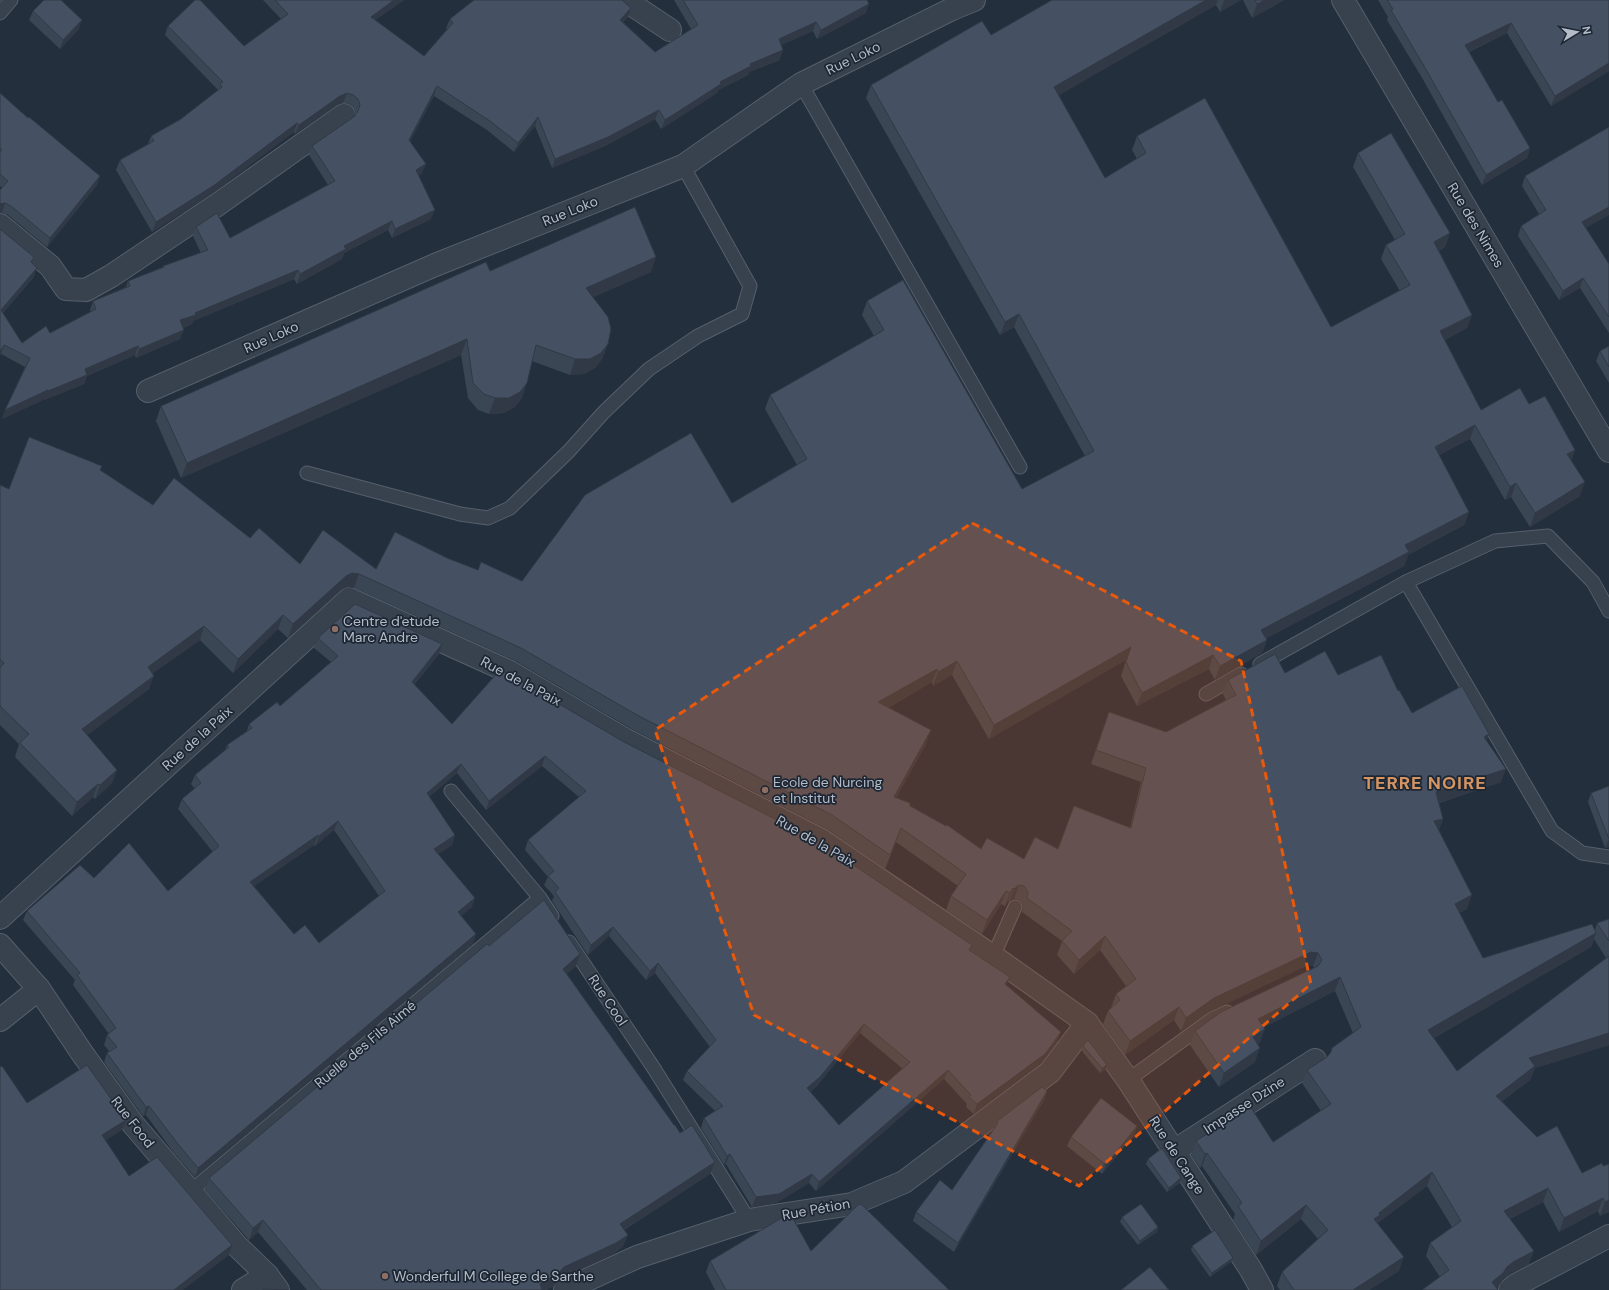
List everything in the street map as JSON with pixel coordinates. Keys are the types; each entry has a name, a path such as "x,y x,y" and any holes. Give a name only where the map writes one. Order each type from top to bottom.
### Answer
{"street":[{"path":"625,0 670,30"},
{"name":"Rue Loko","path":"148,391 436,265 683,166 801,84 949,4 974,0"},
{"name":"Rue des Nimes","path":"1343,0 1609,451"},
{"path":"0,225 50,266 66,289 86,290 111,276 217,205 344,115"},
{"name":"Rue de la Paix","path":"0,918 349,599 510,672 626,740 821,840 1087,1023"},
{"name":"Rue Food","path":"0,945 39,989 82,1053 133,1124 236,1245 272,1282"},
{"path":"0,1020 39,989"},
{"name":"Rue Pétion","path":"566,1290 638,1257 749,1220 852,1204 904,1182 1050,1072 1087,1023"},
{"name":"Rue de Cange","path":"1087,1023 1128,1080 1247,1264 1262,1290"},
{"name":"Impasse Dzine","path":"1174,1151 1315,1060"},
{"path":"1510,1290 1516,1285 1609,1236"},
{"path":"243,1290 272,1282"}],"lane":[{"path":"0,13 11,0"},
{"path":"801,84 1020,467"},
{"path":"307,472 460,514 488,518 510,508 569,451 604,412 650,369 698,336 742,314 750,286 683,166"},
{"path":"1206,694 1406,582 1495,541 1548,536 1593,582 1609,612"},
{"path":"1406,582 1552,831 1582,853 1609,857"},
{"name":"Rue Cool","path":"451,791 540,898 653,1068 749,1220"},
{"name":"Ruelle des Fils Aimé","path":"191,1191 540,898"},
{"path":"993,957 1015,907"},
{"path":"1128,1080 1212,1019 1239,1006"}],"highlighted area":[{"path":"972,523 1241,661 1311,984 1079,1186 754,1015 655,730"}],"building":[{"path":"44,0 61,0 82,20 63,40 33,11"},
{"path":"195,0 200,0 244,46 288,14 275,0 394,0 371,17 424,56 453,23 450,19 474,0 622,0 631,8 620,20 655,52 698,25 683,0 867,0 869,4 821,30 816,22 779,39 783,50 750,64 751,66 720,82 721,84 665,120 659,110 608,137 555,159 538,117 518,143 490,121 437,86 409,140 426,164 416,170 435,210 395,229 392,221 344,246 346,249 300,274 298,270 195,313 196,315 180,320 184,330 139,349 138,346 85,369 87,375 48,390 5,410 30,358 4,345 0,352 0,229 34,257 31,262 37,268 1,310 22,343 46,326 50,333 96,309 93,301 130,286 128,281 164,267 163,266 208,250 196,227 217,213 230,238 335,181 312,146 355,116 360,105 358,99 347,93 340,96 299,125 297,123 213,186 156,222 120,160 154,141 151,136 181,119 222,87 220,84 223,82 168,26"},
{"path":"1052,0 1206,0 1054,87 1105,178 1146,153 1137,136 1205,98 1331,327 1410,285 1386,245 1405,234 1358,153 1391,133 1450,233 1434,242 1472,315 1440,331 1481,410 1520,388 1529,404 1545,396 1575,450 1567,454 1585,482 1535,513 1516,483 1510,487 1475,425 1435,447 1469,512 1405,545 1409,552 1261,630 1267,640 1220,666 1213,655 1142,693 1126,662 1131,647 994,725 957,661 938,672 937,669 878,702 931,730 894,797 910,803 910,806 946,826 947,825 981,849 987,838 1024,859 1035,837 1058,849 1074,806 1131,828 1146,768 1096,750 1109,712 1166,732 1236,695 1228,680 1275,654 1285,673 1325,651 1338,675 1381,655 1398,691 1399,690 1412,713 1462,686 1489,734 1484,737 1506,769 1436,792 1443,819 1434,821 1472,895 1455,904 1483,958 1592,924 1596,933 1428,1030 1457,1071 1609,956 1609,1033 1529,1058 1535,1066 1496,1096 1537,1137 1557,1126 1582,1173 1602,1163 1603,1166 1609,1164 1609,1200 1605,1202 1603,1198 1564,1218 1548,1188 1504,1211 1534,1251 1513,1262 1492,1282 1498,1290 1422,1290 1449,1270 1430,1243 1461,1221 1432,1172 1379,1213 1380,1215 1374,1219 1404,1257 1353,1290 1294,1290 1282,1272 1328,1230 1306,1205 1261,1241 1238,1206 1242,1203 1207,1153 1205,1154 1196,1141 1250,1106 1273,1142 1331,1104 1307,1070 1327,1057 1332,1048 1361,1027 1340,977 1258,1019 1265,1029 1253,1037 1260,1048 1224,1073 1195,1031 1221,1012 1318,966 1322,960 1318,953 1311,952 1214,998 1186,1018 1179,1007 1130,1041 1108,1011 1120,1000 1116,994 1136,979 1105,936 1079,960 1062,941 1072,931 1027,898 1028,892 1024,886 1019,885 1014,889 1013,888 1010,893 1006,891 987,920 951,896 966,874 901,828 890,855 832,815 637,715 521,648 359,574 352,573 346,576 293,624 283,615 238,659 204,626 148,667 154,676 82,729 117,770 77,802 20,743 29,734 0,706 0,668 4,663 0,659 0,485 9,489 29,437 102,466 100,470 153,505 174,478 250,538 259,528 300,564 323,530 376,569 395,532 447,558 478,570 481,562 522,581 585,495 691,433 732,503 807,459 770,395 884,330 867,301 903,280 1022,489 1094,451 1019,314 1005,322 871,85 982,21 991,35"},
{"path":"1255,0 1265,0 1257,4"},
{"path":"1387,0 1609,0 1609,63 1555,96 1511,23 1465,45 1498,102 1502,100 1530,148 1486,175 1391,10 1393,9"},
{"path":"0,93 28,118 29,117 100,176 50,238 11,206 5,203 0,204 0,190 8,181 0,174 0,152 2,150 0,148"},
{"path":"1609,127 1609,207 1582,222 1609,264 1609,317 1583,278 1563,291 1521,226 1546,210 1525,176"},
{"path":"635,207 656,257 586,288 608,317 611,329 608,344 601,353 590,359 575,359 536,345 527,383 520,392 509,398 495,398 484,394 473,383 467,339 187,463 161,406 486,262 490,271"},
{"path":"1609,346 1609,367 1600,351"},
{"path":"355,604 442,644 412,682 452,724 500,670 508,674 624,742 818,841 972,945 969,950 1010,977 1005,984 1061,1032 1045,1054 977,1104 969,1097 971,1095 948,1070 819,1182 812,1174 779,1194 756,1197 730,1154 727,1156 704,1118 723,1106 687,1071 716,1040 658,963 650,971 613,927 591,945 555,892 559,888 548,876 554,871 528,840 586,791 545,756 489,801 461,764 427,793 455,835 434,849 475,898 458,912 476,934 198,1168 149,1106 146,1107 107,1053 117,1047 107,1035 116,1028 77,975 80,973 27,911 80,865 94,878 129,843 168,891 219,846 182,799 201,783 195,775 229,747 227,745 252,728 249,724 277,702 280,706 338,656 318,638","holes":["338,821 385,891 319,943 305,925 294,934 250,882 318,835 319,836","864,1024 910,1062 839,1125 807,1088 820,1077"]},
{"path":"1609,786 1609,839 1591,793"},
{"path":"544,900 580,954 563,969 680,1133 692,1125 715,1162 620,1224 628,1235 616,1243 564,1267 558,1274 540,1284 542,1290 321,1290 263,1220 253,1228 209,1178 487,944 489,946"},
{"path":"1609,919 1609,941 1597,923"},
{"path":"1088,1040 1107,1065 1102,1068 1083,1046"},
{"path":"87,1065 126,1120 102,1135 129,1176 157,1157 232,1245 174,1290 0,1290 0,1067 2,1066 27,1103"},
{"path":"1042,1087 1047,1091 958,1243 916,1212 940,1180 952,1190 998,1123 996,1122"},
{"path":"1101,1098 1137,1126 1106,1165 1071,1137"},
{"path":"1162,1148 1181,1178 1169,1188 1148,1159"},
{"path":"861,1204 949,1290 726,1290 710,1261 785,1216 791,1215 811,1251 858,1205"},
{"path":"1141,1204 1158,1227 1140,1241 1122,1217"},
{"path":"1215,1230 1233,1258 1212,1273 1192,1246"},
{"path":"1150,1267 1169,1290 1121,1290"},
{"path":"264,1289 288,1290 262,1290"}],"place":[{"name":"Centre d'etude Marc Andre","path":"335,629"},
{"name":"Ecole de Nurcing et Institut","path":"765,790"},
{"name":"Wonderful M College de Sarthe","path":"385,1276"}],"district":[{"name":"TERRE NOIRE","path":"1425,783"}]}
